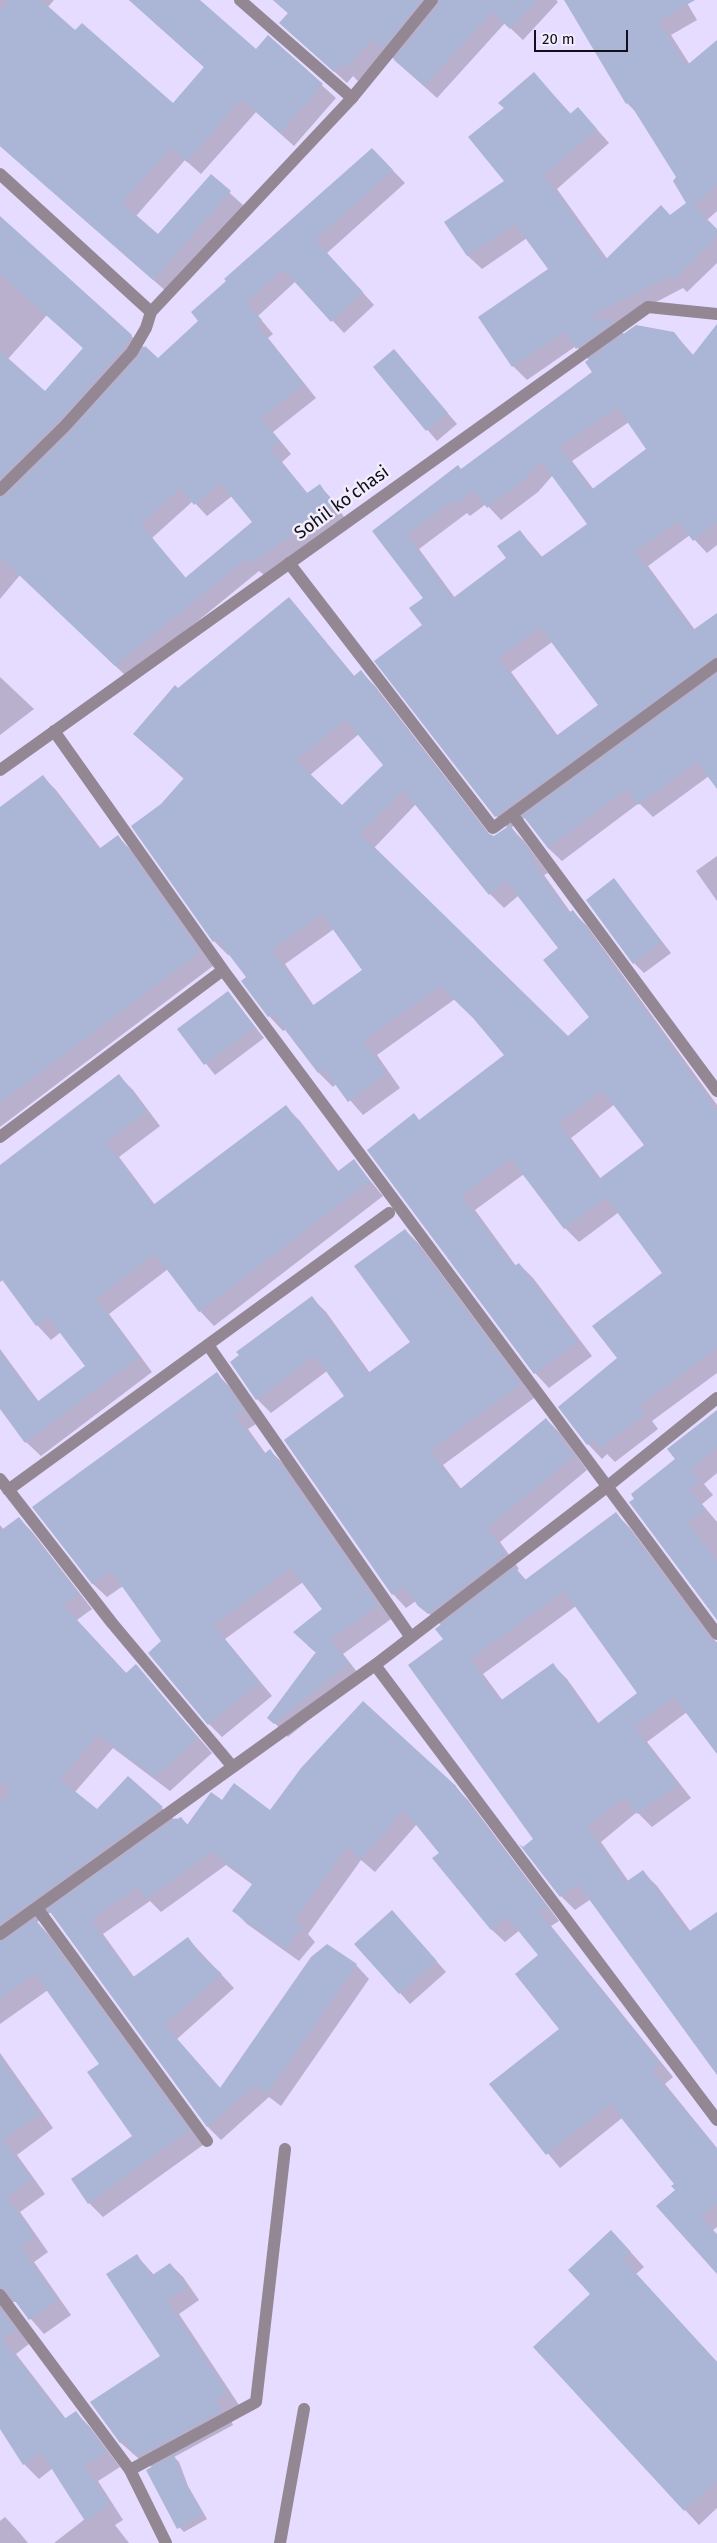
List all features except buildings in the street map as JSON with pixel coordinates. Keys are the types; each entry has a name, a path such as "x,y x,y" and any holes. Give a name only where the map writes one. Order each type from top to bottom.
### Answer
{"street":[{"path":"240,0 352,98"},
{"path":"0,490 64,426 132,352 146,328 151,312 352,98 432,0"},
{"path":"0,174 151,312"},
{"name":"Sohil koʻchasi","path":"0,770 648,307 717,314"},
{"path":"289,563 493,828 717,664"},
{"path":"54,731 223,970 717,1634"},
{"path":"512,814 717,1091"},
{"path":"0,1137 223,970"},
{"path":"8,1490 388,1213"},
{"path":"208,1345 410,1636"},
{"path":"0,1934 375,1665 410,1636 608,1486 717,1398"},
{"path":"0,1479 112,1623 232,1766"},
{"path":"375,1665 717,2120"},
{"path":"36,1908 207,2141"},
{"path":"130,2470 256,2402 285,2149"},
{"path":"0,2295 130,2470 166,2543"},
{"path":"280,2543 304,2409"}]}
